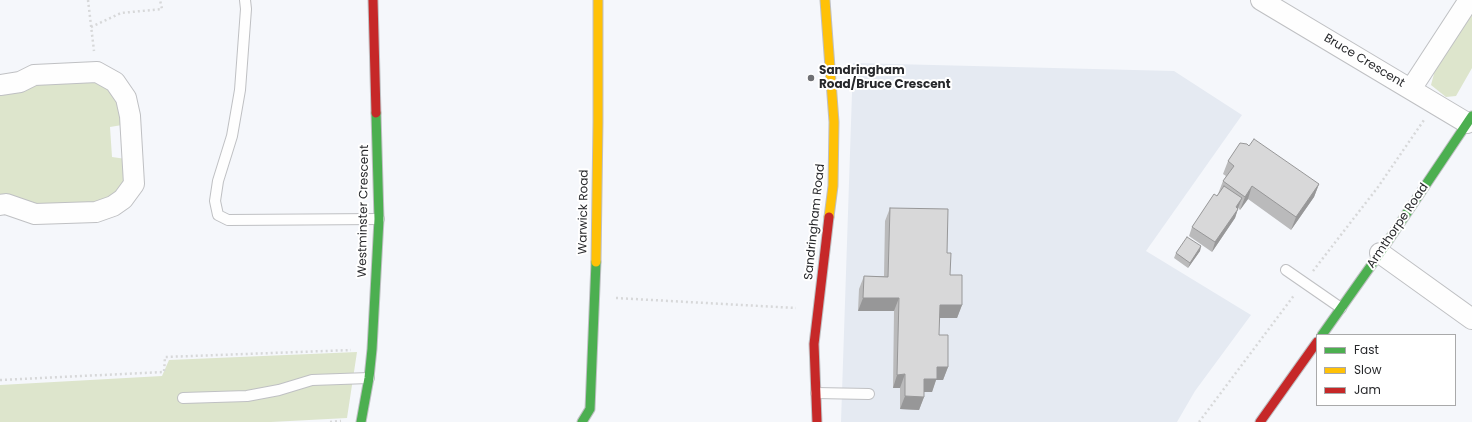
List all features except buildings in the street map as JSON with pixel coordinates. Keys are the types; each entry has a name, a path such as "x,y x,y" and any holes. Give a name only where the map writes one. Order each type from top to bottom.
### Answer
{"street":[{"name":"Westminster Crescent","path":"361,422 369,378 372,349 379,219 373,0"},
{"name":"Warwick Road","path":"582,422 590,409 595,297 598,122 598,0"},
{"name":"Sandringham Road","path":"817,422 814,344 833,186 834,144 834,122 825,0"},
{"name":"Bruce Crescent","path":"1261,0 1435,103 1470,119"},
{"path":"1411,89 1469,0"},
{"path":"0,85 20,82 34,75 97,72 115,82 126,98 130,116 134,184 123,199 113,206 96,212 35,214 6,204 0,205"},
{"name":"Armthorpe Road","path":"1323,334 1380,253 1470,119"},
{"path":"1380,253 1472,319"},
{"path":"1260,422 1316,343"}],"lane":[{"path":"245,0 246,9 240,90 232,136 218,181 215,201 218,215 228,220 379,219"},
{"path":"1286,270 1341,308"},
{"path":"182,398 247,396 279,390 312,380 369,378"},
{"path":"816,393 869,394"}],"path":[{"path":"88,0 97,72"},
{"path":"91,27 121,13 162,9 160,0"},
{"path":"1199,422 1304,282 1378,187 1435,103"},
{"path":"595,297 818,309"},
{"path":"0,380 164,372 165,357 372,349"}],"shaded area":[{"path":"853,63 1174,71 1242,115 1146,251 1251,315 1195,391 1177,422 841,422"}],"green space":[{"path":"1472,14 1472,68 1456,96 1446,97 1431,85 1435,70"},
{"path":"39,82 102,82 123,106 122,125 110,127 112,157 126,159 129,176 116,195 100,203 33,205 0,198 0,91"},
{"path":"357,352 347,418 271,422 0,422 0,385 162,376 169,360"}],"traffic: fast":[{"path":"361,422 369,378 372,349 379,219 376,113"},
{"path":"1323,334 1380,253 1472,116"},
{"path":"582,422 590,409 596,262"}],"traffic: slow":[{"path":"596,262 598,0"},
{"path":"825,0 834,122 833,186 829,217"}],"traffic: jam":[{"path":"373,0 376,113"},
{"path":"817,422 814,344 829,217"},
{"path":"1260,422 1316,343"}],"place":[{"name":"Sandringham Road/Bruce Crescent","path":"811,78"}]}
